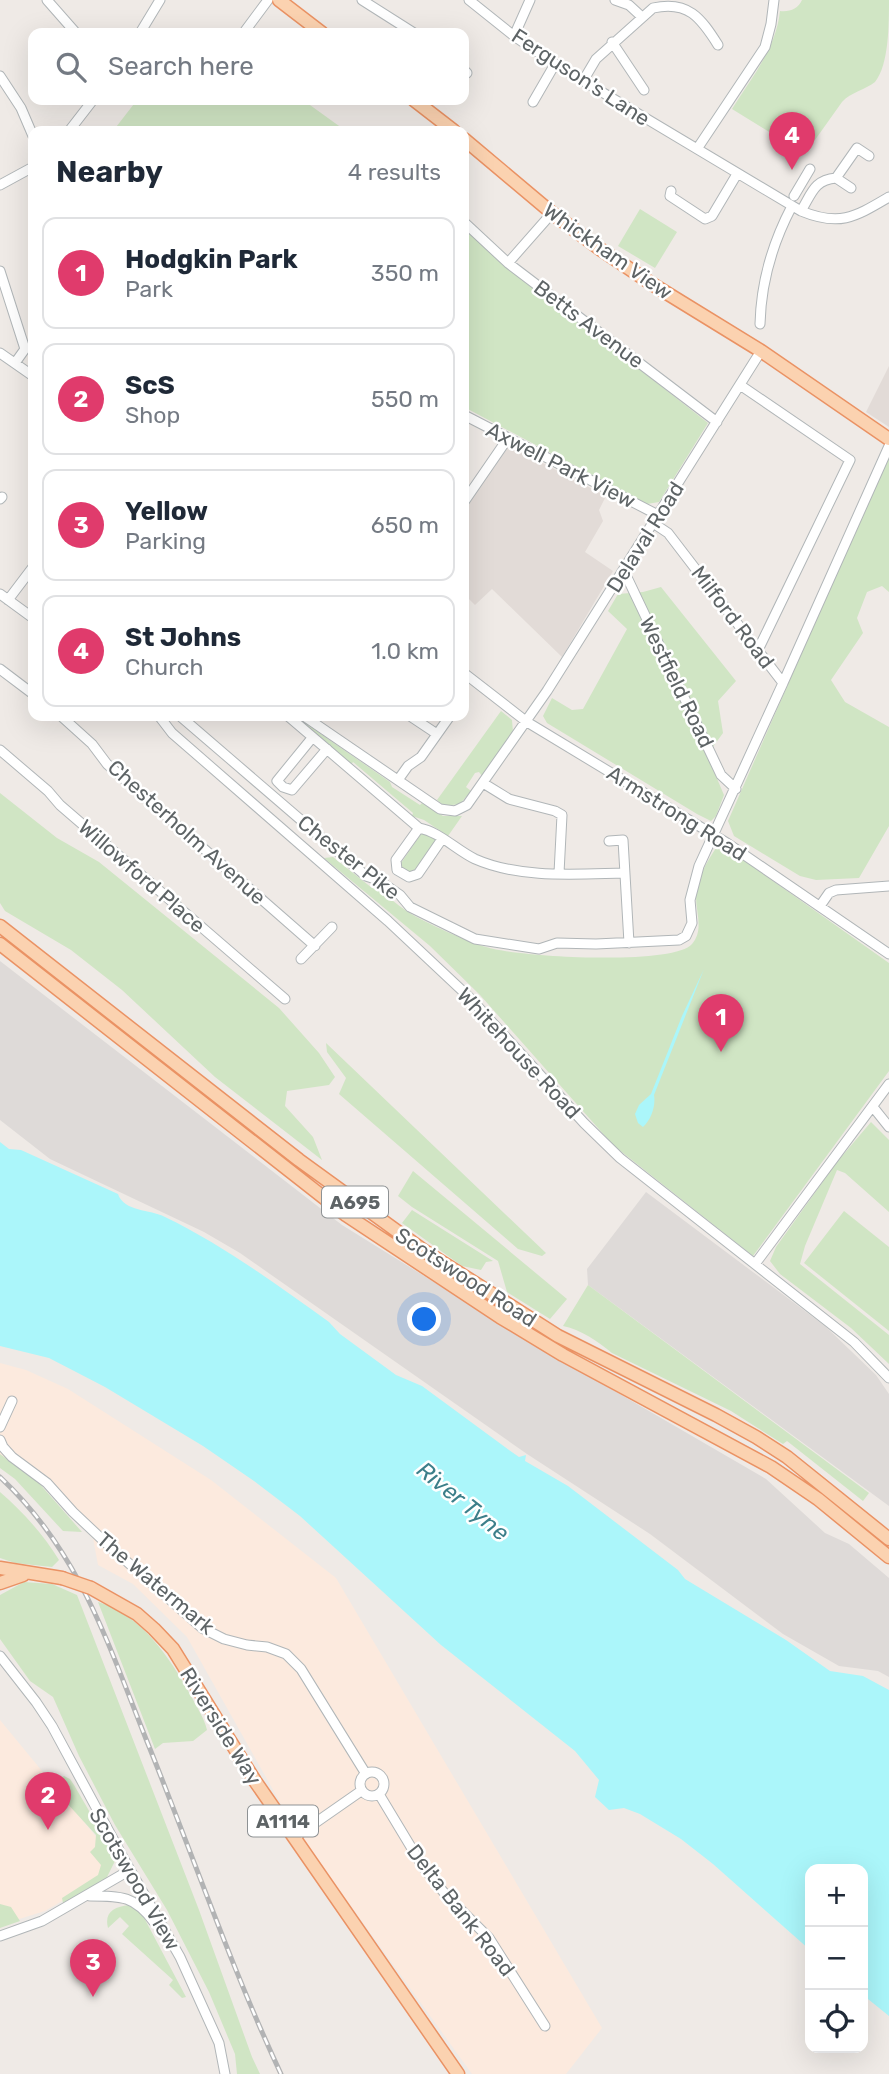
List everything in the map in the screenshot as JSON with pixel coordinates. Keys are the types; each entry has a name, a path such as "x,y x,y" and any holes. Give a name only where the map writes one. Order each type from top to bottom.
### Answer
{"main road":[{"path":"279,0 315,28"},
{"path":"420,105 448,126"},
{"name":"Whickham View","path":"469,143 552,213 652,284 761,351 889,439"},
{"name":"Scotswood Road","path":"0,926 299,1160 413,1243 558,1336 756,1437 787,1457 889,1539"},
{"name":"Scotswood Road","path":"0,944 346,1215 477,1303 552,1349 771,1467 818,1499 889,1556"},
{"name":"Riverside Way","path":"0,1568 62,1578 91,1588 138,1615 173,1649 255,1781 458,2074"},
{"name":"Riverside Way","path":"0,1583 34,1573"}],"street":[{"path":"47,0 72,28"},
{"path":"143,28 160,0"},
{"path":"247,28 268,0"},
{"path":"362,0 406,28"},
{"name":"Ferguson's Lane","path":"469,0 555,64 797,209 824,219 846,219 858,216 889,197"},
{"path":"514,36 530,0"},
{"path":"615,0 629,5 642,17"},
{"path":"697,149 765,47 774,0"},
{"path":"583,81 596,59 612,43 653,8 663,5 690,11 702,19 718,45"},
{"path":"612,43 644,90"},
{"path":"533,102 555,64"},
{"path":"0,76 21,108 29,126"},
{"path":"73,126 89,105"},
{"path":"836,178 857,148 869,156"},
{"path":"794,196 810,169"},
{"path":"0,185 28,170"},
{"path":"671,191 670,196 705,219 712,216 737,174"},
{"path":"760,324 764,278 774,245 797,209 824,179 836,178 850,188"},
{"path":"804,179 816,187"},
{"path":"508,263 552,213"},
{"name":"Betts Avenue","path":"469,227 508,263 717,422"},
{"path":"0,271 25,349 15,363"},
{"name":"Delaval Road","path":"319,721 435,806 447,811 462,809 467,805 527,722 761,351"},
{"path":"0,353 28,372"},
{"path":"740,386 850,460 758,650"},
{"name":"Axwell Park View","path":"469,418 656,519"},
{"path":"469,495 508,438"},
{"path":"783,683 889,446"},
{"name":"Milford Road","path":"656,519 783,683 715,836"},
{"name":"Westfield Road","path":"624,571 722,775 736,789"},
{"path":"28,572 4,597 28,614"},
{"path":"0,669 28,690"},
{"name":"Armstrong Road","path":"469,677 527,722 715,836 889,954"},
{"name":"Chesterholm Avenue","path":"67,721 92,744 107,764 316,946"},
{"name":"Whitehouse Road","path":"163,721 172,733 388,921 470,998 584,1124 620,1158 862,1348 889,1378"},
{"name":"Chester Pike","path":"186,721 366,876 389,887 410,906 475,939 539,948 557,943 679,940 686,936 692,923 690,900 699,866 715,836"},
{"path":"293,721 419,828 427,829 476,859 500,866 559,873 624,873"},
{"path":"418,721 437,734"},
{"path":"398,780 408,766 421,757 446,721"},
{"path":"312,738 276,781 283,787 292,790 327,749"},
{"name":"Willowford Place","path":"0,750 48,791 70,814 285,999"},
{"path":"483,783 509,799 562,815 559,873"},
{"path":"419,828 396,860 397,870 409,877 418,874 442,839"},
{"path":"609,841 623,840 629,943"},
{"path":"820,906 830,893 836,890 889,886"},
{"path":"301,959 331,927"},
{"path":"755,1265 889,1084"},
{"path":"873,1107 889,1127"},
{"path":"0,1427 12,1401"},
{"name":"The Watermark","path":"0,1440 12,1457 47,1483 107,1544 202,1628 223,1639 267,1647 286,1654 301,1669 366,1774"},
{"name":"Scotswood View","path":"1,1656 52,1726 180,1957 219,2043 225,2074"},
{"name":"Delta Bank Road","path":"366,1774 373,1772 383,1779 384,1787 379,1794 423,1867 446,1895 489,1938 545,2026"},
{"path":"366,1774 360,1780 361,1791 368,1796 379,1794"},
{"path":"295,1837 361,1791"},
{"path":"0,1936 42,1921 130,1870"},
{"path":"88,1896 118,1896 137,1902 180,1957"}],"shaded area":[{"path":"889,366 889,427 866,412"},
{"path":"508,445 606,496 599,510 603,521 585,552 613,571 562,657 492,589 475,605 469,599 469,503"},
{"path":"0,961 342,1225 537,1346 766,1479 825,1533 849,1544 889,1578 889,1677 878,1671 839,1666 783,1634 650,1534 527,1454 240,1253 204,1232 50,1159 0,1120"},
{"path":"646,1192 825,1326 876,1375 889,1394 889,1506 588,1285 587,1269"},
{"path":"0,1363 26,1370 68,1389 211,1480 336,1578 602,2028 566,2074 472,2074 294,1827 187,1637 133,1584 98,1565 93,1538 41,1484 0,1456"},
{"path":"0,1720 112,1856 96,1881 45,1911 0,1925"}],"green space":[{"path":"802,0 889,0 887,44 880,75 875,82 842,102 805,154 732,109 768,51 778,25 780,11 793,9"},
{"path":"133,105 310,105 339,126 117,126"},
{"path":"640,209 677,232 655,268 618,246"},
{"path":"469,232 505,264 708,423 659,502 647,504 469,410"},
{"path":"889,454 889,592 882,586 867,592 857,618 863,633 831,680 845,702 889,727 889,826 859,878 816,880 800,876 734,836 728,821"},
{"path":"661,587 736,681 718,701 723,733 707,755 724,795 716,816 711,821 547,723 543,716 552,698 572,710 583,709 627,629 608,611 618,594"},
{"path":"501,711 512,720 513,732 482,776 479,772 475,773 466,787 471,791 460,804 444,806 437,800"},
{"path":"301,721 420,805 422,803 443,816 462,816 448,836 424,820 412,816 413,813 353,762 351,765"},
{"path":"0,793 57,838 99,862 279,1008 319,1053 335,1077 329,1085 287,1091 285,1106 313,1137 322,1160 215,1077 122,990 71,950 5,911 0,903"},
{"path":"423,831 435,837 435,842 412,873 402,868 401,863"},
{"path":"725,847 889,963 889,1071 753,1256 613,1145 480,995 430,946 324,858 333,857 372,888 374,885 415,916 486,947 528,954 594,958 656,955 679,951 692,944 699,927 696,897 698,884 709,859 716,848"},
{"path":"326,1043 546,1253 542,1256 518,1249 339,1094 346,1078 327,1052"},
{"path":"871,1122 889,1140 889,1212 845,1173 837,1170 800,1264 889,1335 889,1364 851,1328 780,1274 770,1261 776,1247 837,1162"},
{"path":"413,1171 567,1299 550,1319 507,1292 498,1261 398,1196"},
{"path":"412,1210 493,1261 486,1262 481,1270 462,1266 402,1223"},
{"path":"844,1211 889,1247 889,1331 804,1263"},
{"path":"588,1285 869,1493 863,1501 787,1441 783,1444 731,1411 612,1353 583,1333 563,1326"},
{"path":"0,1454 38,1482 82,1532 63,1531 15,1479 0,1468"},
{"path":"0,1492 17,1507 53,1550 59,1560 52,1567 15,1563 0,1558"},
{"path":"24,1582 52,1584 77,1595 260,2074 237,2074 235,2054 209,1992 167,1910 115,1825 79,1756 53,1697 30,1681 0,1639 0,1595"},
{"path":"98,1602 114,1608 141,1627 174,1667 207,1730 193,1741 163,1743 155,1749"},
{"path":"64,1776 74,1785 113,1852 115,1861 106,1879 63,1903 62,1898 98,1875 101,1865 90,1852 95,1847 96,1835 54,1789 53,1781"},
{"path":"0,1904 11,1907 20,1921 0,1928"},
{"path":"129,1905 140,1910 186,1997 182,1998 169,1985 173,1980 122,1934 129,1926 120,1917 108,1928 107,1918 111,1911"}],"water":[{"path":"704,969 654,1095 652,1112 643,1127 638,1123 635,1114 639,1105 651,1094"},
{"name":"River Tyne","path":"0,1142 9,1149 21,1150 118,1194 126,1204 159,1214 228,1253 329,1322 340,1334 396,1375 422,1386 519,1457 526,1455 525,1461 568,1486 678,1570 685,1579 786,1640 830,1671 863,1676 889,1690 889,2016 868,1999 868,1864 805,1864 805,1946 681,1839 640,1814 624,1808 609,1810 595,1797 599,1780 575,1751 441,1645 300,1516 254,1481 203,1446 105,1387 49,1358 0,1346"}],"railway":[{"path":"0,1477 51,1535 88,1599 118,1667 211,1907 281,2074"}],"place":[{"name":"St Johns","path":"792,170"},
{"name":"Hodgkin Park","path":"721,1052"},
{"name":"ScS","path":"48,1830"},
{"name":"Yellow","path":"93,1997"}]}
